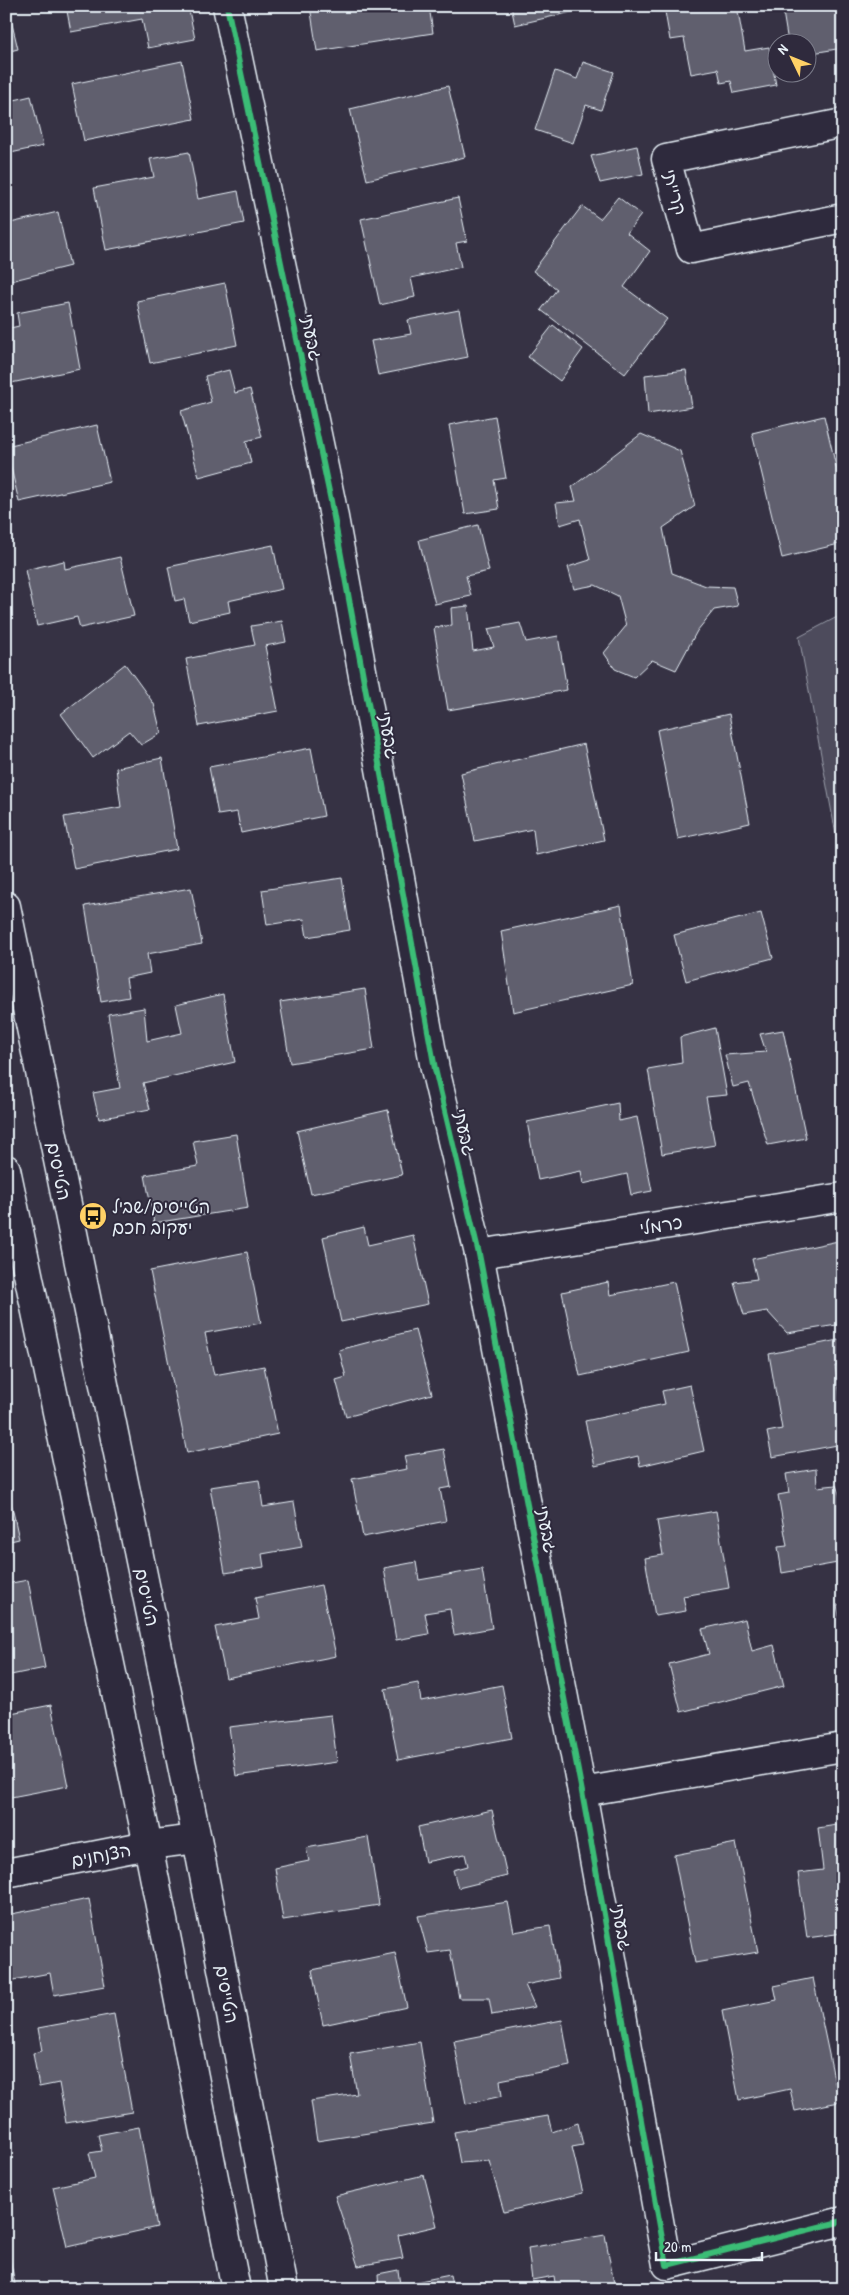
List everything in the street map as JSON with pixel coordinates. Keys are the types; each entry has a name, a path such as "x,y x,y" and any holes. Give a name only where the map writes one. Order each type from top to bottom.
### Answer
{"street":[{"name":"גבעתי","path":"227,6 331,501 435,1069 479,1254 582,1792 667,2265 843,2220"},
{"name":"קרייתי","path":"843,123 666,159 691,249 843,218"},
{"name":"הטייסים","path":"6,906 197,1839 284,2289"},
{"path":"6,1169 148,1845 236,2289"},
{"name":"כרמלי","path":"479,1254 843,1197"},
{"path":"582,1792 843,1747"},
{"name":"הצנחנים","path":"6,1873 148,1845 197,1839"}],"shaded area":[{"path":"843,614 843,872 799,637"}],"building":[{"path":"66,6 188,6 195,39 148,48 142,19 71,32"},
{"path":"310,6 429,6 433,33 317,51"},
{"path":"511,6 598,6 515,25"},
{"path":"664,6 737,6 745,51 766,48 766,82 775,82 776,85 734,93 731,81 721,83 718,69 691,74 684,38 670,40"},
{"path":"782,6 834,6 835,9 843,7 843,48 816,52 816,32 786,32"},
{"path":"11,20 18,49 6,52 6,21"},
{"path":"182,61 194,119 84,141 72,84"},
{"path":"583,62 614,72 601,110 586,105 573,143 535,130 555,71 577,79"},
{"path":"448,86 465,157 367,180 350,109"},
{"path":"31,96 43,146 6,154 6,102"},
{"path":"637,146 643,174 600,183 591,156"},
{"path":"189,152 198,199 238,191 244,223 106,250 94,188 154,177 150,159"},
{"path":"618,197 641,215 627,233 650,251 624,287 667,319 625,374 541,310 557,289 533,271 582,206 600,219"},
{"path":"458,198 467,241 456,243 461,267 411,278 415,297 380,305 361,219"},
{"path":"58,212 70,266 6,282 6,224"},
{"path":"225,283 237,345 150,363 137,301"},
{"path":"68,303 80,369 6,384 6,329 19,326 17,313"},
{"path":"459,310 468,357 378,375 371,341 411,334 408,320"},
{"path":"553,325 583,349 560,381 528,357"},
{"path":"229,370 235,393 250,389 262,437 246,441 251,463 199,477 181,411 211,402 205,376"},
{"path":"686,370 692,407 648,414 645,375"},
{"path":"495,416 506,478 494,480 499,509 465,514 449,425"},
{"path":"824,416 843,496 843,543 782,558 752,433"},
{"path":"97,425 110,482 19,502 6,446"},
{"path":"641,434 680,451 695,506 663,528 672,573 706,586 733,587 738,606 714,610 697,631 676,670 652,660 634,677 615,669 604,653 626,626 618,596 595,585 574,589 568,567 590,560 580,519 560,525 556,503 576,501 572,487"},
{"path":"478,525 489,571 466,576 471,596 435,604 419,540"},
{"path":"273,545 282,589 228,601 230,612 189,621 184,599 175,601 168,567"},
{"path":"120,557 134,616 80,628 77,617 37,626 25,570 64,561 65,569"},
{"path":"468,606 473,651 494,647 488,629 520,623 526,642 558,636 567,690 448,710 434,628 452,625 451,608"},
{"path":"282,621 286,642 265,646 278,711 199,726 186,659 255,645 251,626"},
{"path":"125,664 154,704 161,733 141,745 129,731 93,758 61,714"},
{"path":"729,714 750,823 678,839 657,730"},
{"path":"584,744 604,840 536,855 533,829 475,841 461,773"},
{"path":"311,748 324,816 241,833 237,812 218,815 209,767"},
{"path":"162,758 177,849 74,869 64,817 121,807 116,768"},
{"path":"342,878 350,930 307,937 304,919 267,925 262,890"},
{"path":"191,888 202,944 147,954 150,973 126,978 129,997 101,1002 85,906"},
{"path":"621,905 633,985 513,1012 501,931"},
{"path":"761,913 773,958 686,981 674,935"},
{"path":"365,989 374,1049 290,1063 280,1002"},
{"path":"223,994 235,1062 143,1083 150,1109 99,1119 93,1093 120,1088 108,1014 144,1008 147,1041 182,1033 176,1005"},
{"path":"715,1028 727,1095 706,1097 715,1145 662,1154 648,1069 682,1063 680,1037"},
{"path":"783,1030 806,1138 768,1145 749,1083 733,1087 725,1055 766,1052 760,1034"},
{"path":"618,1103 619,1121 637,1117 652,1191 631,1195 627,1174 583,1184 581,1171 538,1180 527,1122"},
{"path":"388,1110 402,1175 311,1194 297,1131"},
{"path":"236,1134 248,1208 154,1223 145,1175 198,1166 193,1141"},
{"path":"364,1227 368,1245 413,1235 428,1304 341,1322 323,1237"},
{"path":"843,1240 843,1324 787,1333 767,1311 744,1315 734,1282 757,1279 752,1259"},
{"path":"247,1252 261,1323 205,1333 214,1375 264,1366 278,1434 187,1453 150,1271"},
{"path":"608,1282 610,1295 674,1282 689,1352 580,1376 562,1292"},
{"path":"415,1330 432,1394 346,1417 336,1380 346,1377 339,1350"},
{"path":"843,1339 843,1365 835,1366 843,1411 843,1444 772,1457 767,1432 782,1429 769,1354"},
{"path":"690,1385 704,1451 640,1466 638,1456 595,1466 585,1421 665,1404 662,1391"},
{"path":"444,1449 451,1487 440,1489 446,1521 363,1537 352,1479 407,1469 404,1456"},
{"path":"816,1469 817,1487 836,1485 841,1499 843,1498 843,1562 782,1573 778,1547 787,1546 778,1495 789,1493 786,1474"},
{"path":"6,1479 19,1539 6,1542"},
{"path":"259,1480 263,1507 294,1502 302,1547 262,1554 264,1567 225,1573 210,1487"},
{"path":"716,1511 729,1588 683,1596 686,1611 655,1616 645,1558 663,1555 657,1521"},
{"path":"416,1562 419,1580 482,1569 492,1628 454,1635 450,1609 425,1613 429,1634 396,1640 384,1568"},
{"path":"28,1580 45,1668 6,1676 6,1584"},
{"path":"321,1585 336,1656 226,1678 215,1627 259,1619 255,1598"},
{"path":"843,1604 843,1637 837,1605"},
{"path":"745,1619 752,1651 774,1645 784,1686 681,1712 669,1664 709,1654 702,1629"},
{"path":"418,1683 421,1701 502,1685 512,1738 398,1760 385,1689"},
{"path":"51,1705 68,1786 6,1798 6,1714"},
{"path":"331,1715 337,1762 236,1776 229,1727"},
{"path":"492,1810 507,1876 458,1888 453,1870 468,1866 465,1854 425,1862 418,1827"},
{"path":"843,1824 843,1933 807,1938 798,1873 823,1870 818,1828"},
{"path":"368,1837 379,1905 283,1920 275,1868 309,1861 306,1848"},
{"path":"736,1843 758,1952 695,1963 674,1855"},
{"path":"89,1899 105,1986 54,1995 50,1973 8,1981 6,1971 6,1915"},
{"path":"508,1902 514,1932 550,1926 559,1978 525,1985 535,2007 492,2015 489,1998 459,1998 450,1950 428,1953 418,1916"},
{"path":"395,1953 407,2007 323,2025 312,1970"},
{"path":"813,1978 839,2102 795,2111 790,2089 739,2100 722,2011 777,2000 774,1986"},
{"path":"114,2014 132,2112 66,2123 59,2083 39,2087 33,2053 42,2051 38,2028"},
{"path":"562,2020 570,2066 500,2080 502,2096 466,2104 454,2041"},
{"path":"420,2042 433,2123 317,2141 311,2101 357,2094 350,2054"},
{"path":"548,2116 552,2132 578,2123 583,2145 572,2147 583,2193 504,2212 489,2161 460,2163 454,2132"},
{"path":"139,2127 157,2227 67,2247 53,2187 95,2178 89,2153 102,2151 98,2135"},
{"path":"424,2175 437,2226 398,2235 403,2258 358,2266 335,2196"},
{"path":"605,2235 615,2289 556,2289 554,2276 532,2280 528,2248"},
{"path":"6,2238 16,2289 6,2289"},
{"path":"398,2270 400,2285 450,2275 453,2289 379,2289 378,2274"}],"cycle path":[{"path":"227,6 331,501 435,1069 479,1254 582,1792 667,2265 843,2221"}],"place":[{"name":"הטייסים/שביל יעקוב חכם","path":"93,1216"}]}
